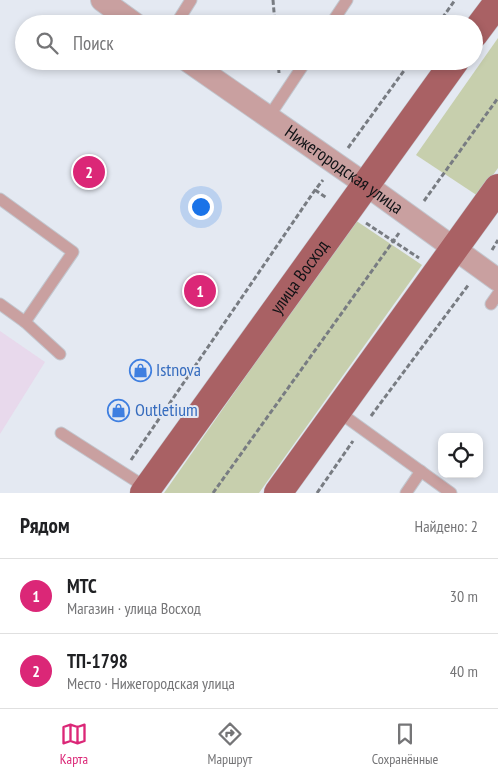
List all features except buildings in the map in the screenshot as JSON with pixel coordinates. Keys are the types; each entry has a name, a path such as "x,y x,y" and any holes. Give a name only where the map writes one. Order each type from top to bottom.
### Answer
{"main road":[{"path":"483,22 498,2"},
{"name":"улица Восход","path":"145,490 448,70"},
{"path":"278,493 336,410 498,188"}],"street":[{"path":"102,0 123,15"},
{"name":"Нижегородская улица","path":"201,70 337,164 490,274"}],"lane":[{"path":"182,15 191,0"},
{"path":"337,15 347,0"},
{"path":"268,118 300,70"},
{"path":"0,199 73,252 25,322"},
{"path":"0,304 25,322 60,354"},
{"path":"336,410 450,493"},
{"path":"61,433 145,490"},
{"path":"406,493 421,471"}],"path":[{"path":"273,0 274,15"},
{"path":"444,15 455,0"},
{"path":"122,473 315,190 337,164 405,70"},
{"path":"315,190 466,289"},
{"path":"317,493 362,428 466,289 490,274 497,243"},
{"path":"213,493 332,325"}],"shaded area":[{"path":"0,331 45,362 0,434"}],"green space":[{"path":"498,38 498,168 478,196 416,155 476,70 483,70 483,59"},
{"path":"355,220 422,265 259,493 164,493"}],"place":[{"name":"ТП-1798","path":"89,172"},
{"name":"МТС","path":"200,291"},
{"name":"Istnova","path":"140,370"},
{"name":"Outletium","path":"119,410"}]}
